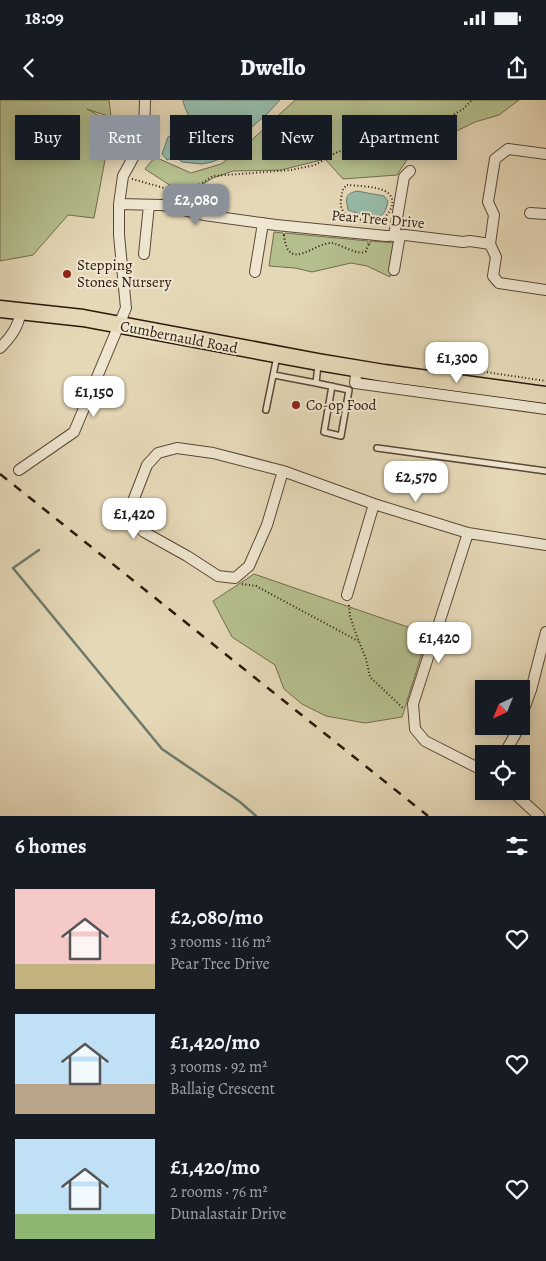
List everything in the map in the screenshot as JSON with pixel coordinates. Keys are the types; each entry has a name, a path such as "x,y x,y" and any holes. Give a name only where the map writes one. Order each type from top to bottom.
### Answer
{"main road":[{"name":"Cumbernauld Road","path":"0,309 83,318 318,362 546,395"}],"street":[{"path":"18,470 74,432 126,308 119,235 119,204 123,176 144,138 145,100"},
{"path":"546,154 508,149 495,159 488,202 494,215 490,244 496,257 493,276 499,283 546,290"},
{"path":"394,270 404,176 410,171"},
{"name":"Pear Tree Drive","path":"119,204 162,205 204,215 284,226 463,242 470,240 490,244"},
{"path":"144,254 149,205"},
{"path":"530,213 546,214"},
{"path":"255,272 263,223"},
{"path":"0,348 10,338 19,323 21,311"},
{"path":"357,368 355,382 546,409"},
{"path":"283,471 267,525 249,566 236,578 218,576 144,532 132,520 133,501 147,465 158,453 176,448 213,453 283,471 374,504 468,532 546,546"},
{"path":"347,595 374,504"},
{"path":"468,532 413,704 415,729 425,741 475,766"},
{"path":"530,693 546,632"},
{"path":"522,800 539,816"}],"lane":[{"path":"266,410 277,355"},
{"path":"316,383 318,362"},
{"path":"274,375 332,386 349,390 341,436 324,432 332,386"},
{"path":"377,448 546,471"}],"path":[{"path":"123,176 168,189 192,189 213,176 291,170 314,165 337,152 382,140 392,134 427,132 463,109 472,100"},
{"path":"347,185 366,187 385,191 389,194 392,198 389,214 380,220 374,221 348,217 345,214 340,204 344,187 347,185"},
{"path":"284,226 287,248 291,252 298,254 304,254 323,244 331,243 339,244 362,253 369,244 370,234"},
{"path":"236,578 242,584 256,586 358,641"},
{"path":"347,595 350,616 366,659 370,677 414,720"}],"shaded area":[{"path":"0,100 109,100 111,115 87,109 98,115 90,115 90,160 105,160 94,218 68,215 33,255 0,261"},
{"path":"183,100 280,100 266,115 262,115 262,118 252,127 252,115 188,115"},
{"path":"295,100 519,100 499,115 475,122 457,131 457,115 342,115 342,160 407,160 397,175 343,179 326,160 332,160 332,115 279,115"},
{"path":"262,131 262,160 321,160 281,170 233,171 213,178 185,195 145,169 152,160 160,159 191,173 221,164 227,160 252,160 252,140"},
{"path":"170,136 170,158 167,160 162,154 168,137"},
{"path":"180,160 217,160 202,164 182,162"},
{"path":"357,191 384,196 388,201 384,213 372,216 348,210 348,195"},
{"path":"274,232 283,233 284,236 285,233 368,241 368,244 370,244 370,241 395,243 390,277 367,266 351,263 312,272 295,268 269,266"},
{"path":"254,574 428,634 402,717 365,723 326,716 302,704 284,689 275,665 232,637 213,601"}],"waterway":[{"path":"39,550 13,568 162,749 240,802 256,816"}],"railway":[{"path":"0,474 428,816"}],"place":[{"name":"Stepping Stones Nursery","path":"67,274"},
{"name":"Co-op Food","path":"296,405"}]}
